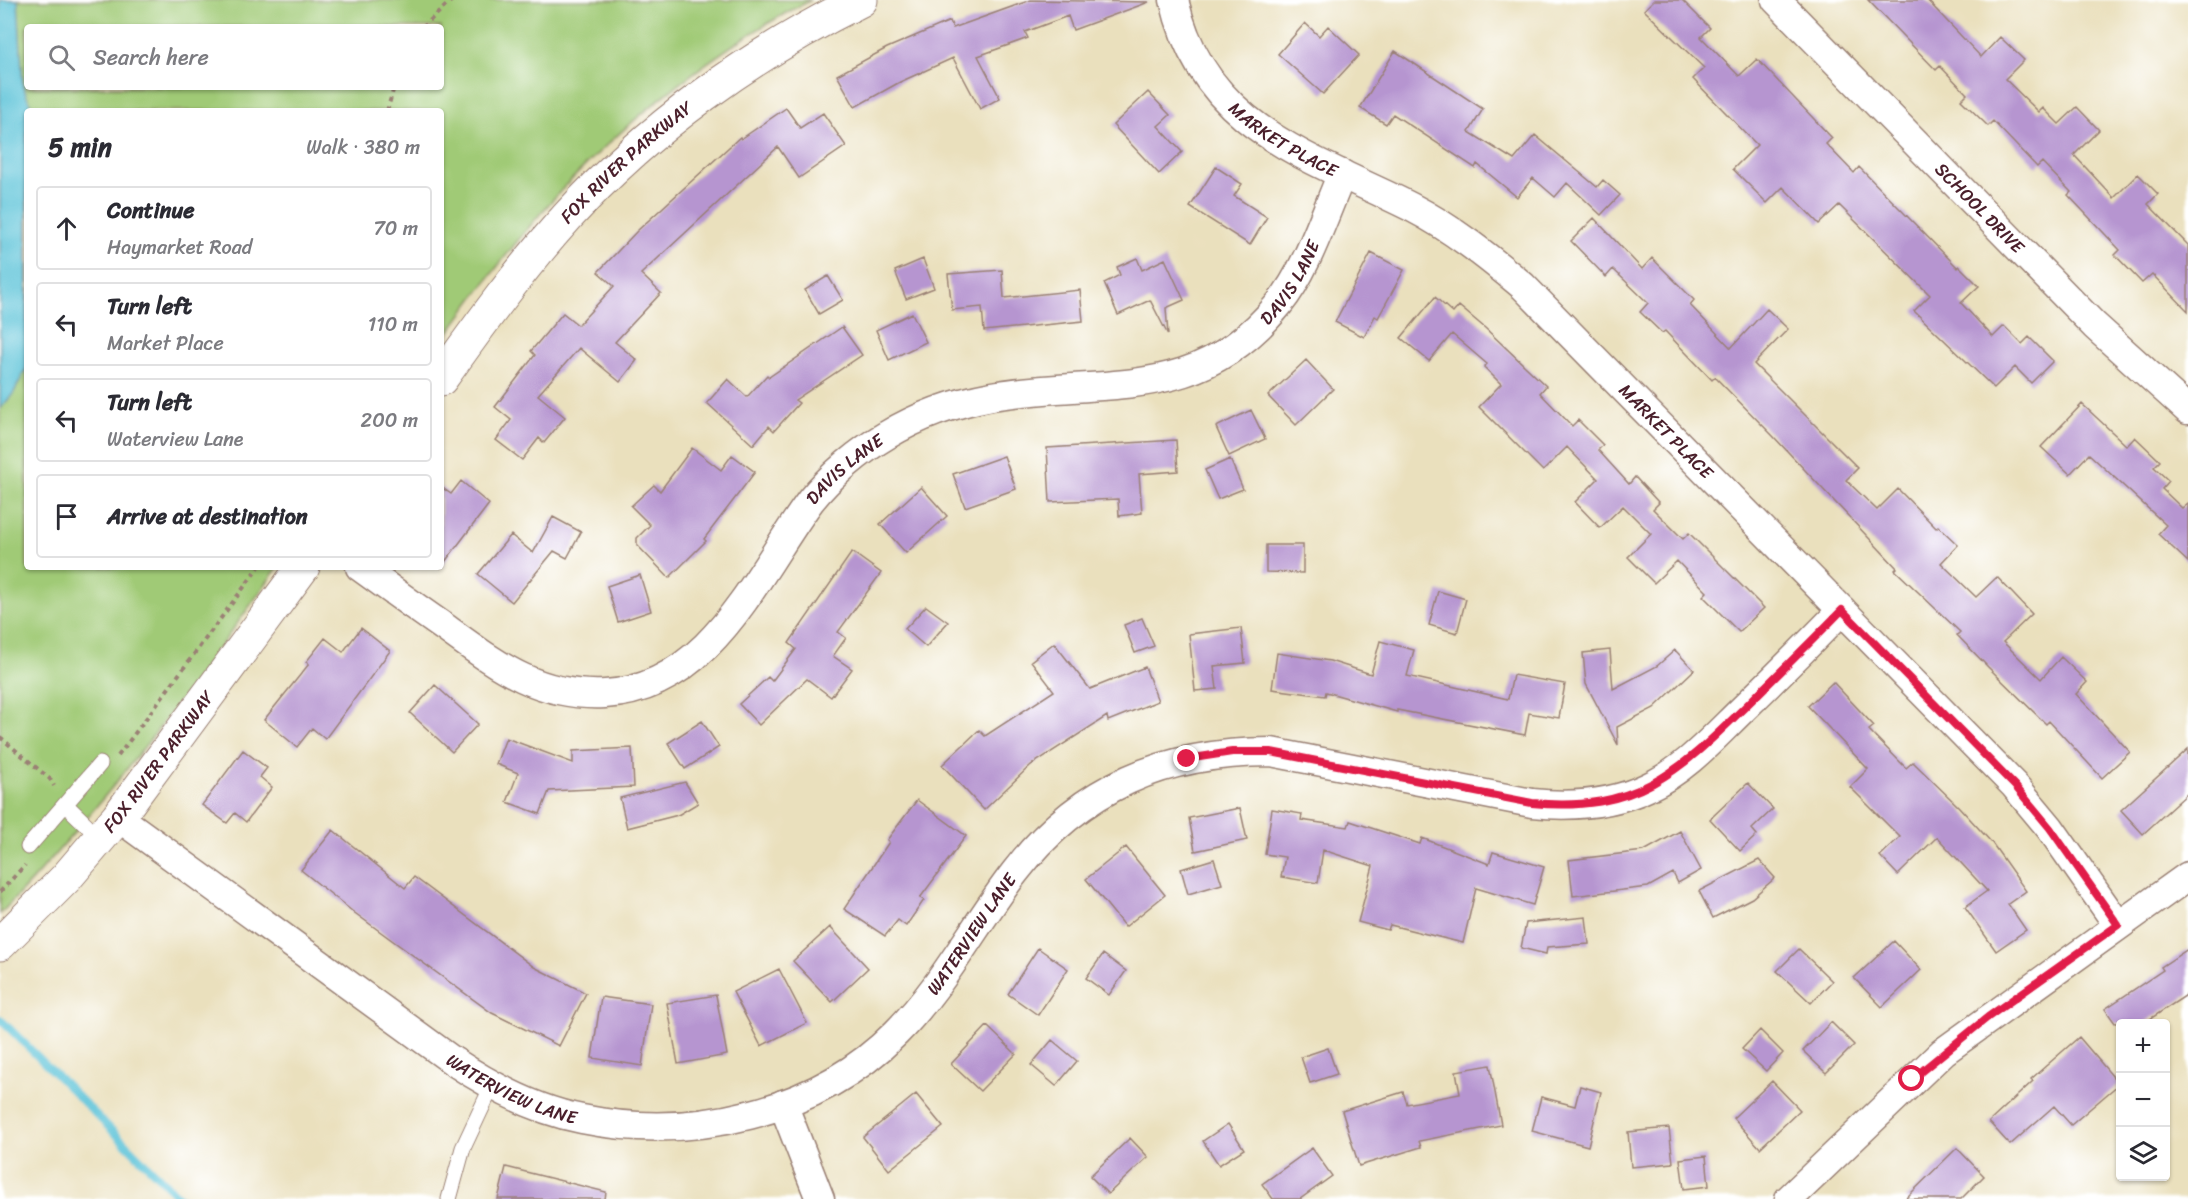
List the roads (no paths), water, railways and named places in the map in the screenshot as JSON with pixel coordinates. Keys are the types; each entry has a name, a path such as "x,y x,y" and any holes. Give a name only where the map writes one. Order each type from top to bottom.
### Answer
{"street":[{"name":"FOX RIVER PARKWAY","path":"444,374 513,280 567,216 632,153 717,85 779,45 861,0"},
{"name":"MARKET PLACE","path":"1174,0 1191,49 1229,103 1281,145 1413,208 1452,232 1523,286 2015,786 2050,828 2118,925"},
{"name":"SCHOOL DRIVE","path":"1776,0 2095,326 2188,410"},
{"name":"DAVIS LANE","path":"364,570 501,669 534,685 564,692 604,694 628,690 666,675 698,655 721,633 813,498 848,464 885,436 947,406 993,396 1146,384 1201,366 1253,333 1290,288 1342,174"},
{"name":"FOX RIVER PARKWAY","path":"0,944 66,878 109,827 301,570"},
{"name":"WATERVIEW LANE","path":"109,827 492,1086 536,1105 580,1119 625,1125 690,1125 735,1119 783,1104 846,1072 895,1034 929,997 1015,872 1050,832 1081,807 1118,783 1187,759 1232,752 1271,752 1532,803 1594,804 1648,788 1676,771 1705,746 1842,610"},
{"path":"1789,1199 1943,1052 2188,876"},
{"path":"783,1104 820,1199"}],"lane":[{"path":"28,853 100,764"},
{"path":"66,805 109,827"},
{"path":"449,1199 463,1148 492,1086"}],"water":[{"path":"0,0 18,0 23,86 32,108 24,108 24,373 13,394 0,409"}],"waterway":[{"path":"0,1019 181,1199"}]}
